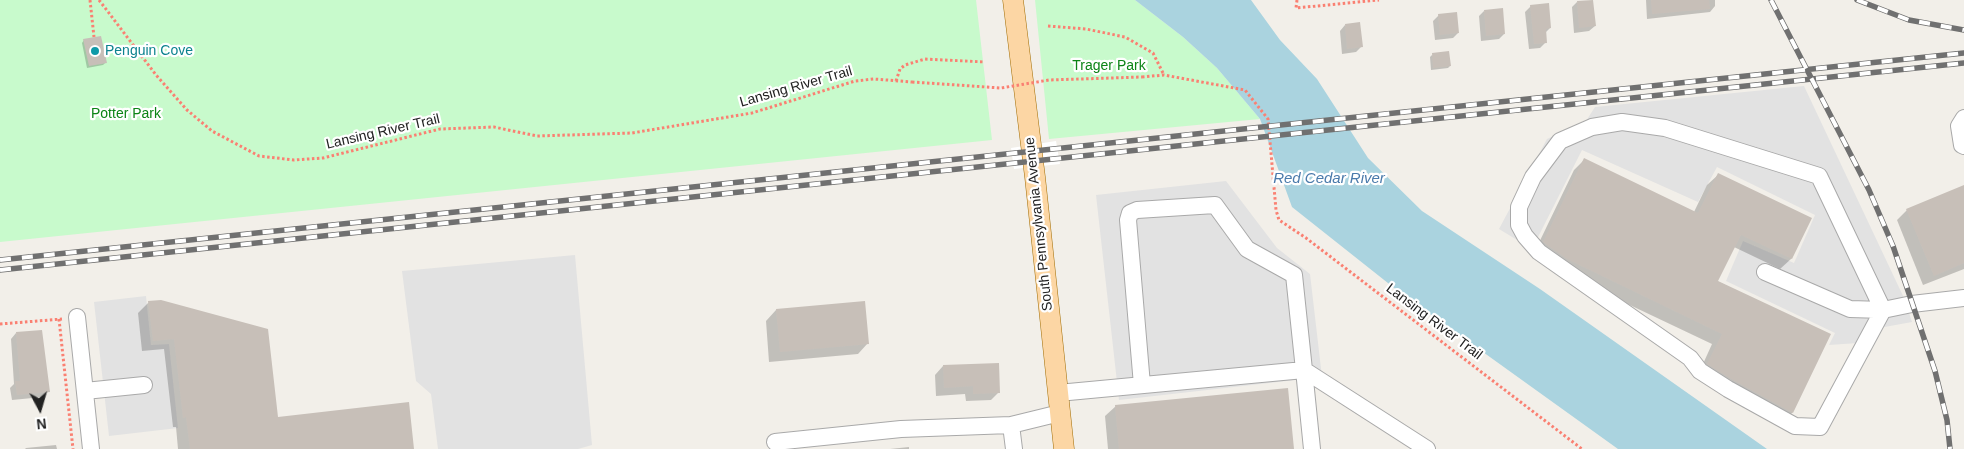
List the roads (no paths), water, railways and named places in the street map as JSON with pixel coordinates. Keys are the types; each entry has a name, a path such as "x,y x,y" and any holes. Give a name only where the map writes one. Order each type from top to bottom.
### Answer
{"main road":[{"name":"South Pennsylvania Avenue","path":"1013,0 1036,187 1064,449"}],"street":[{"path":"1964,118 1959,126 1962,145 1964,146"},
{"path":"1622,122 1665,128 1818,176 1883,310 1820,428 1795,426 1700,371 1690,358 1540,252 1525,236 1519,225 1519,207 1533,177 1560,142 1592,127 1622,122"},
{"path":"1142,385 1128,220 1130,214 1137,210 1215,205 1247,249 1294,275 1312,449"},
{"path":"1765,272 1850,309 1883,310 1912,304 1964,298"},
{"path":"77,317 91,449"},
{"path":"775,442 901,429 1011,425 1059,403 1142,385 1304,370 1428,449"},
{"path":"85,391 144,385"},
{"path":"1011,425 1014,449"}],"water":[{"name":"Red Cedar River","path":"1135,0 1251,0 1280,40 1317,79 1368,158 1422,211 1540,289 1767,449 1618,449 1398,291 1292,207 1260,119 1217,68 1183,37"}],"railway":[{"path":"1771,0 1869,190 1893,246 1935,371 1947,420 1950,449"},
{"path":"1857,0 1909,20 1964,30"},
{"path":"0,260 1964,53"},
{"path":"0,270 1964,63"}],"place":[{"name":"Penguin Cove","path":"95,51"}],"park label":[{"name":"Trager Park","path":"1109,66"},
{"name":"Potter Park","path":"126,114"}]}
